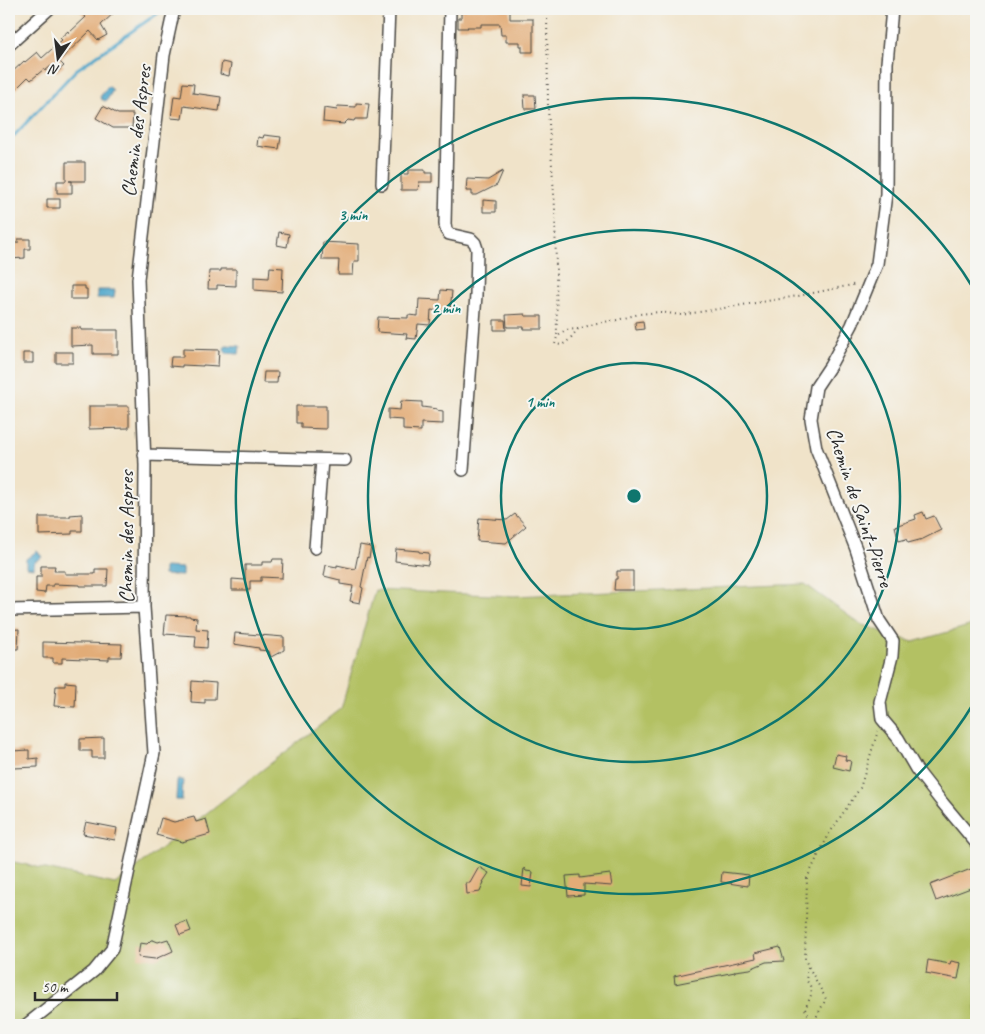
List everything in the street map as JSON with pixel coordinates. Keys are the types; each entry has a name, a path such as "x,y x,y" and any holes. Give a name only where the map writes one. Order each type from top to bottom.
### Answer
{"street":[{"path":"9,45 49,9"},
{"name":"Chemin des Aspres","path":"26,1025 94,971 112,949 154,753 144,607 144,455 138,279 164,55 174,9"},
{"path":"382,184 389,9"},
{"path":"450,9 445,224 449,234 471,239 477,249 476,295 463,470"},
{"name":"Chemin de Saint-Pierre","path":"882,719 880,702 892,656 893,641 879,620 856,549 816,448 811,419 816,386 830,366 852,325 877,264 886,194 887,63 892,9"},
{"path":"144,455 345,460"},
{"path":"316,548 322,460"},
{"path":"9,610 144,607"},
{"path":"882,719 898,738 916,769 976,843"}],"path":[{"path":"547,9 548,110 555,208 555,344 562,344 569,340 578,329"},
{"path":"556,336 565,330 578,329 639,314 660,312 681,315 798,296 869,282"},
{"path":"812,1025 826,999 805,960 807,878 829,834 860,788 882,719"},
{"path":"808,966 806,980 811,986 812,992 805,1009 809,1016 808,1025"}],"green space":[{"path":"805,584 860,624 913,642 976,624 976,1025 9,1025 9,861 115,884 341,709 375,590 514,596"}],"water":[{"path":"108,86 113,90 105,101 100,97"},
{"path":"97,290 115,290 114,298 97,298"},
{"path":"226,345 240,346 239,354 226,353 224,349"},
{"path":"37,551 42,557 34,562 34,568 26,567 26,559"},
{"path":"164,567 182,568 182,576 164,575"},
{"path":"177,780 183,780 182,800 176,800"}],"building":[{"path":"77,9 118,9 101,25 107,35 98,40 90,31 59,61 64,66 57,72 51,66 45,71 44,69 31,80 28,77 9,96 9,75 37,52 42,58 62,40 60,38 68,31 69,33 86,17"},
{"path":"461,9 510,9 510,19 533,19 533,52 522,52 520,42 506,42 506,35 501,35 500,24 481,24 481,27 458,28 458,18 461,18"},
{"path":"222,62 231,64 229,76 220,74"},
{"path":"183,83 194,84 193,93 221,97 219,111 184,106 182,119 171,118 174,96 181,97"},
{"path":"524,95 535,95 536,109 525,109"},
{"path":"356,103 369,104 367,119 348,120 344,124 323,122 324,108 337,110 338,106 356,107"},
{"path":"103,106 118,114 133,114 132,128 113,128 96,118"},
{"path":"264,135 281,137 279,149 257,146 258,137 263,138"},
{"path":"66,162 85,162 85,181 72,181 72,193 57,193 57,181 66,181"},
{"path":"408,170 425,170 425,173 432,173 432,182 419,182 418,190 401,190 401,174 408,174"},
{"path":"503,171 497,185 477,195 472,195 472,191 466,191 467,179 488,180"},
{"path":"47,199 60,199 60,208 47,208"},
{"path":"483,200 496,201 496,212 483,212"},
{"path":"279,232 289,234 287,247 277,245"},
{"path":"18,239 30,239 30,249 25,249 25,258 9,259 9,243 18,243"},
{"path":"323,242 359,244 359,261 354,261 353,275 338,275 339,260 322,260"},
{"path":"270,267 283,268 282,292 254,290 254,277 269,278"},
{"path":"221,269 236,269 236,286 217,285 217,289 208,289 209,271 221,271"},
{"path":"71,286 85,286 85,289 87,289 87,299 71,299"},
{"path":"441,290 452,291 450,312 431,310 430,325 418,324 416,339 406,338 407,334 377,332 378,317 408,318 408,315 418,316 419,299 440,300"},
{"path":"525,314 525,316 542,316 542,329 507,327 506,315"},
{"path":"494,320 505,320 506,330 494,330"},
{"path":"643,321 644,329 636,330 635,322"},
{"path":"71,328 81,328 81,330 118,330 118,354 93,354 93,345 71,346"},
{"path":"183,349 219,350 218,366 170,366 171,357 183,357"},
{"path":"56,352 73,352 73,363 56,363"},
{"path":"23,353 33,353 33,363 23,363"},
{"path":"264,372 278,372 277,383 263,383"},
{"path":"401,401 422,402 422,407 437,409 437,411 443,412 443,424 421,423 421,431 403,430 403,420 388,419 388,409 400,410"},
{"path":"89,406 129,406 129,428 89,429"},
{"path":"296,406 326,406 326,429 301,428 301,423 296,423"},
{"path":"923,512 926,519 934,516 941,530 923,539 908,543 906,539 899,541 895,526 916,519 915,515"},
{"path":"82,514 82,531 72,531 72,534 39,535 39,517 70,517 70,515"},
{"path":"515,514 526,526 506,543 477,541 479,518 507,520"},
{"path":"360,545 371,547 361,587 363,588 360,603 350,601 353,586 340,584 340,580 324,576 326,565 337,567 337,565 355,569"},
{"path":"396,549 429,553 428,565 395,561"},
{"path":"273,559 283,559 282,578 261,577 261,581 250,581 250,590 232,590 232,579 245,580 245,565 262,565 262,562 272,562"},
{"path":"41,566 55,566 54,571 65,571 65,574 95,574 95,569 108,569 107,586 53,584 53,586 46,586 45,593 36,592 36,577 41,577"},
{"path":"617,571 633,571 633,590 614,590"},
{"path":"166,615 197,618 196,629 208,630 207,648 195,647 196,636 164,634"},
{"path":"19,629 18,649 9,649 9,630"},
{"path":"235,633 284,637 284,650 271,657 269,651 234,644"},
{"path":"43,642 122,644 121,657 109,657 109,660 62,658 62,663 53,663 53,658 43,658"},
{"path":"192,681 216,683 215,699 205,699 205,703 191,702"},
{"path":"65,682 76,683 75,707 54,706 56,686 65,686"},
{"path":"104,738 104,758 92,758 92,751 80,751 80,739"},
{"path":"29,750 29,759 38,758 38,767 13,768 12,751"},
{"path":"836,754 846,756 845,760 851,761 849,771 833,767"},
{"path":"194,817 196,822 206,819 210,834 182,842 156,835 161,818 174,822"},
{"path":"86,822 117,828 115,840 83,834"},
{"path":"479,867 489,873 483,882 480,892 467,894 466,883 470,883"},
{"path":"976,867 976,886 936,901 930,885"},
{"path":"524,868 526,871 533,872 531,887 522,886"},
{"path":"722,872 749,875 748,886 721,882"},
{"path":"610,874 612,886 584,884 584,895 568,896 566,876 580,875 580,878"},
{"path":"187,921 191,931 180,935 176,925"},
{"path":"168,939 173,951 155,959 138,957 140,943 147,944 151,940 158,942"},
{"path":"780,947 784,961 766,962 750,969 675,984 674,976 756,958 755,953"},
{"path":"928,960 950,964 951,961 961,963 958,979 926,973"}],"waterway":[{"path":"9,141 76,70 164,9"}]}
